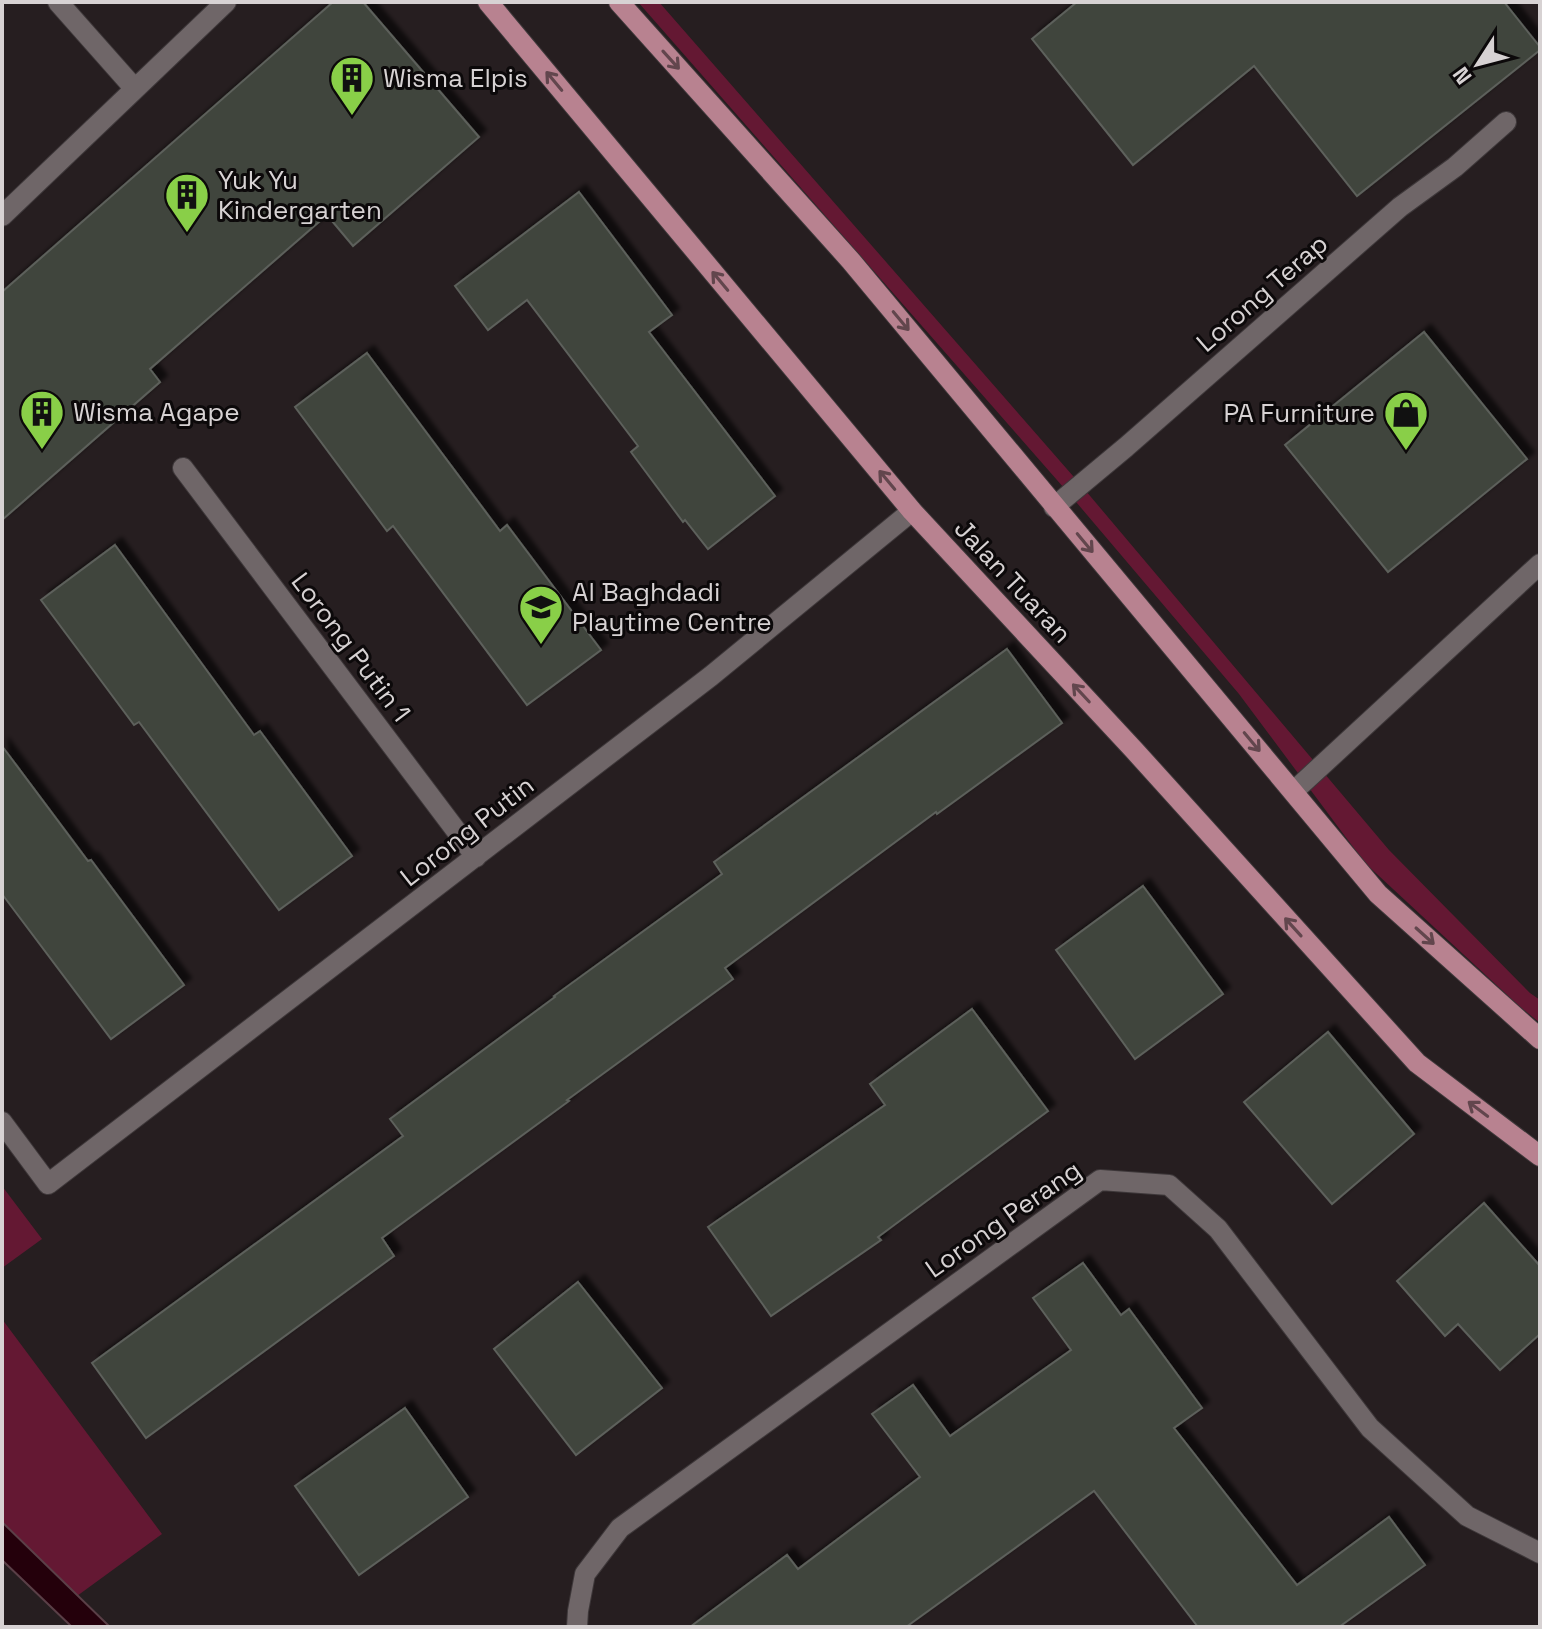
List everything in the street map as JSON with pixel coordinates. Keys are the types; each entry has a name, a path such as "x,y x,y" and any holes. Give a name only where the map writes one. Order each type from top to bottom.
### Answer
{"main road":[{"name":"Jalan Tuaran","path":"488,2 912,511 1134,750 1417,1063 1540,1156"},
{"path":"619,2 851,261 1378,894 1540,1039"}],"street":[{"path":"58,2 135,89"},
{"path":"2,216 226,2"},
{"name":"Lorong Terap","path":"1054,507 1400,207 1455,167 1506,122"},
{"name":"Lorong Putin 1","path":"183,468 476,857"},
{"name":"Lorong Putin","path":"2,1122 48,1184 711,676 912,511"},
{"path":"1294,791 1540,564"},
{"name":"Lorong Perang","path":"577,1627 585,1574 620,1528 1100,1180 1169,1185 1218,1229 1370,1428 1467,1516 1540,1553"}],"shaded area":[{"path":"638,2 659,2 1080,484 1389,850 1540,1000 1540,1023 1365,863 1239,694 1071,496"},
{"path":"2,1186 42,1239 2,1268"},
{"path":"2,1319 162,1534 77,1596 2,1522"},
{"path":"2,1522 110,1627 72,1627 2,1560"}],"building":[{"path":"333,2 363,2 479,137 353,246 327,215 150,369 160,382 2,520 2,292"},
{"path":"1077,2 1504,2 1540,50 1357,196 1254,66 1133,165 1032,39"},
{"path":"579,192 672,315 649,332 775,496 708,549 685,520 683,522 631,452 638,446 527,300 488,330 455,286"},
{"name":"PA Furniture","path":"1424,332 1527,459 1388,572 1285,445"},
{"path":"367,353 500,531 507,525 601,650 527,705 393,526 387,531 295,407"},
{"path":"115,545 254,735 260,731 352,856 279,910 139,722 134,725 41,600"},
{"path":"1007,649 1062,723 725,968 733,979 382,1238 394,1256 146,1438 92,1363 403,1136 390,1119 722,874 714,862"},
{"path":"2,746 184,985 111,1039 2,894"},
{"path":"1143,886 1223,994 1135,1059 1056,950"},
{"path":"972,1009 1048,1111 878,1237 881,1240 771,1316 708,1227 885,1105 870,1084"},
{"path":"1328,1032 1414,1134 1332,1204 1244,1102"},
{"path":"1484,1203 1540,1266 1540,1334 1500,1370 1458,1324 1445,1336 1397,1281"},
{"path":"1083,1263 1121,1315 1129,1309 1202,1408 1174,1428 1297,1585 1389,1517 1425,1565 1339,1627 1198,1627 1094,1491 906,1627 690,1627 787,1555 798,1569 920,1477 872,1414 913,1385 950,1436 1071,1350 1033,1298"},
{"path":"578,1282 662,1388 576,1455 494,1349"},
{"path":"405,1408 468,1497 359,1575 295,1486"}],"place":[{"name":"Wisma Elpis","path":"352,117"},
{"name":"Yuk Yu Kindergarten","path":"187,234"},
{"name":"Wisma Agape","path":"42,451"},
{"name":"PA Furniture","path":"1406,452"},
{"name":"Al Baghdadi Playtime Centre","path":"541,646"}]}
